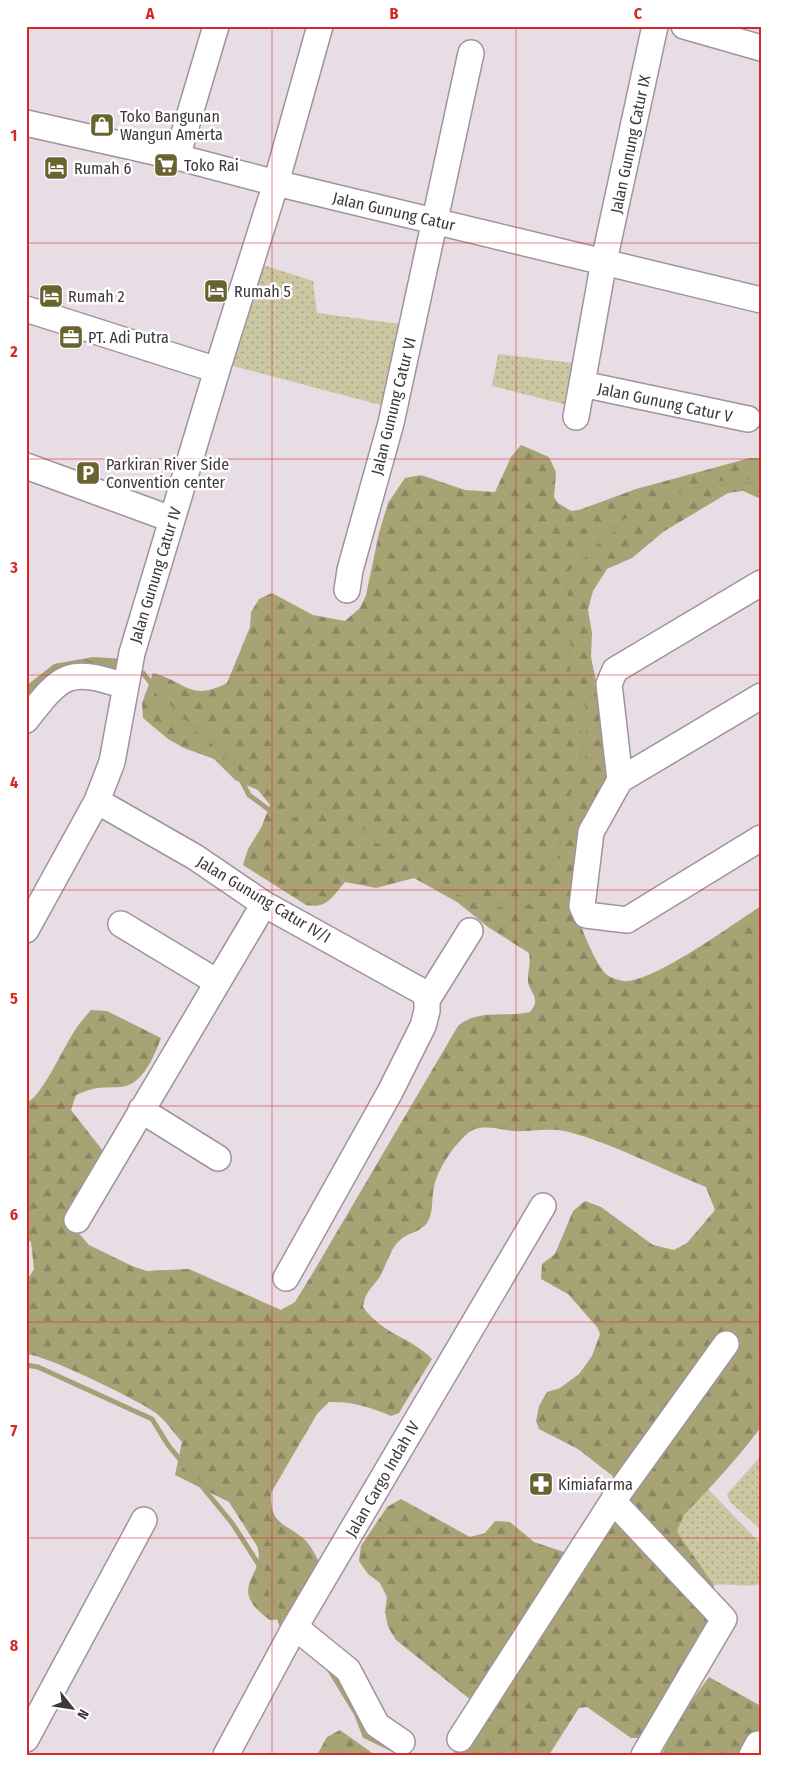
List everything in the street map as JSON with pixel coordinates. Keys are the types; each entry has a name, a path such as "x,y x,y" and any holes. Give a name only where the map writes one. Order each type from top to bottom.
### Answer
{"street":[{"path":"177,157 216,26"},
{"path":"276,183 320,26"},
{"name":"Jalan Gunung Catur IX","path":"576,417 604,261 655,26"},
{"path":"684,26 761,48"},
{"name":"Jalan Gunung Catur VI","path":"347,590 350,570 391,423 471,53"},
{"name":"Jalan Gunung Catur","path":"26,123 177,157 276,183 761,300"},
{"name":"Jalan Gunung Catur IV","path":"26,930 97,801 112,762 132,653 217,370 276,183"},
{"path":"26,309 217,370"},
{"name":"Jalan Gunung Catur V","path":"582,384 748,419"},
{"path":"26,466 172,519"},
{"path":"620,780 609,684 615,670 761,583"},
{"path":"26,720 55,685 77,674 95,676 125,684"},
{"path":"761,696 620,780 591,832 582,906 586,915 627,920 761,838"},
{"name":"Jalan Gunung Catur IV/I","path":"97,801 195,857 264,904 423,992 427,1000"},
{"path":"77,1220 264,904"},
{"path":"121,924 217,982"},
{"path":"286,1278 390,1092 423,1026 427,1011 427,1000 470,931"},
{"path":"142,1110 218,1158"},
{"name":"Jalan Cargo Indah IV","path":"226,1755 295,1627 543,1206"},
{"path":"460,1740 613,1502 726,1344"},
{"path":"613,1502 724,1619 644,1755"},
{"path":"26,1739 144,1520"},
{"path":"295,1627 348,1670 377,1725 402,1742"}],"shaded area":[{"path":"238,257 313,281 317,313 408,325 392,408 214,361"},
{"path":"498,354 583,364 571,406 492,386"},
{"path":"761,1456 761,1530 730,1502 727,1494"},
{"path":"708,1489 761,1544 761,1584 750,1586 714,1585 681,1539 677,1531 684,1515"}],"green space":[{"path":"521,445 549,457 556,472 554,497 558,503 571,511 579,510 636,489 750,458 761,458 761,499 743,491 728,493 663,532 632,558 607,569 593,591 588,610 592,633 591,657 604,721 609,770 599,806 580,923 602,970 610,977 628,981 642,977 676,961 761,906 761,1427 724,1472 684,1515 677,1531 714,1585 710,1623 642,1738 631,1738 587,1707 579,1708 549,1755 452,1755 474,1732 476,1704 396,1640 388,1627 385,1612 387,1597 380,1583 368,1574 359,1561 361,1546 387,1507 401,1499 470,1537 485,1533 495,1521 510,1522 534,1542 570,1554 619,1481 578,1449 539,1429 536,1421 539,1406 547,1392 560,1388 579,1374 592,1356 600,1334 597,1327 568,1294 541,1279 542,1264 555,1254 573,1211 585,1201 601,1207 653,1245 674,1250 687,1243 715,1210 706,1187 587,1137 569,1132 548,1130 512,1131 483,1127 468,1133 452,1150 439,1172 434,1187 431,1214 427,1223 419,1230 404,1237 395,1246 382,1273 367,1294 363,1307 379,1324 432,1359 399,1413 391,1416 361,1405 329,1402 317,1414 271,1493 271,1503 275,1517 306,1540 319,1562 286,1619 270,1620 256,1609 250,1599 248,1590 259,1556 257,1546 229,1502 175,1475 182,1442 163,1420 146,1407 92,1379 37,1356 26,1354 26,1282 34,1269 31,1242 26,1239 26,1103 32,1100 38,1093 74,1032 91,1010 107,1011 161,1038 147,1068 136,1081 121,1087 94,1089 76,1095 71,1110 103,1151 97,1165 69,1206 69,1222 89,1245 132,1266 147,1271 189,1269 281,1310 295,1302 458,1026 466,1020 475,1017 521,1014 530,1012 534,1007 535,998 528,983 529,953 488,927 457,902 414,878 376,888 345,882 329,901 313,906 306,905 243,865 248,849 261,828 270,805 258,790 235,780 214,759 184,748 168,739 143,718 142,703 153,673 196,691 205,691 227,683 250,627 251,612 259,599 272,593 313,615 345,621 360,608 366,595 379,533 388,503 405,478 421,475 465,490 495,492 511,457"},
{"path":"709,1677 761,1706 761,1733 745,1755 661,1755 682,1714"},
{"path":"340,1730 375,1755 317,1755 327,1737"}],"water":[{"path":"93,657 125,659 121,677 102,676 26,710 26,686 54,664"}],"waterway":[{"path":"136,670 143,673 179,719 209,737 233,764 249,795 280,818 322,808 382,843 404,861 451,890 515,909 529,901 555,857 583,761 584,712 571,662 563,611 568,578 589,548 616,527 662,500 712,484 761,480"},
{"path":"26,1365 38,1367 152,1419 168,1445 232,1523 266,1576 282,1626"},
{"path":"329,1669 357,1715 365,1736 390,1748"}],"place":[{"name":"Toko Bangunan Wangun Amerta","path":"102,125"},
{"name":"Toko Rai","path":"166,165"},
{"name":"Rumah 6","path":"56,168"},
{"name":"Rumah 5","path":"216,291"},
{"name":"Rumah 2","path":"51,296"},
{"name":"PT. Adi Putra","path":"71,337"},
{"name":"Parkiran River Side Convention center","path":"88,473"},
{"name":"Kimiafarma","path":"541,1484"}]}
